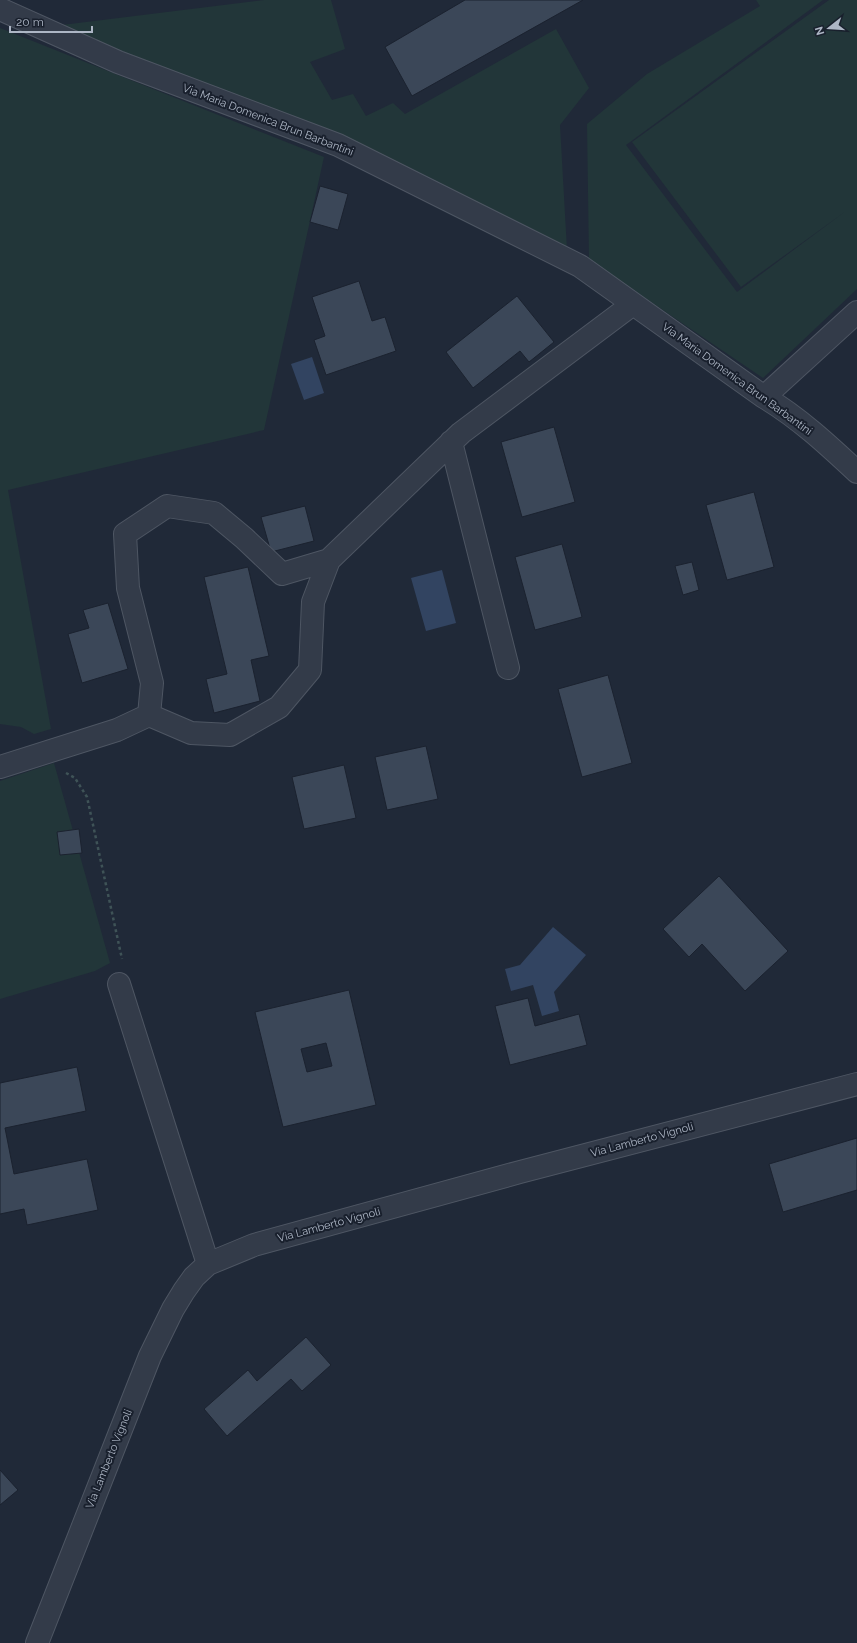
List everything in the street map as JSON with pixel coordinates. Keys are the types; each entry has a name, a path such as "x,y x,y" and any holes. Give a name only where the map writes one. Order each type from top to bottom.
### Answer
{"street":[{"name":"Via Maria Domenica Brun Barbantini","path":"0,9 118,62 338,145 580,266 764,397 781,407 818,437 857,472"},
{"path":"0,767 117,730 148,715 191,733 230,735 279,707 310,670 313,602 329,560 451,442 633,304"},
{"path":"764,397 857,312"},
{"path":"451,442 508,668"},
{"path":"148,715 152,683 128,588 125,534 167,506 214,513 244,538 282,574 329,560"},
{"path":"120,984 208,1264"},
{"name":"Via Lamberto Vignoli","path":"36,1643 150,1356 184,1291 194,1277 208,1264 254,1246 520,1172 857,1084"}],"path":[{"path":"63,772 75,778 88,796 122,958 120,984"}],"green space":[{"path":"264,0 331,0 345,49 310,62 332,100 353,94 366,116 393,103 405,114 556,29 589,88 560,125 567,250 62,25"},
{"path":"756,0 823,0 626,145 737,292 846,211 741,287 632,142 829,0 857,0 857,289 763,378 589,260 587,124 647,74 760,6"},
{"path":"0,28 324,157 264,430 8,490 51,729 34,734 21,727 0,724"},
{"path":"54,763 110,963 95,971 0,999 0,781"}],"water":[{"path":"312,357 324,393 304,400 291,364"},
{"path":"442,570 456,623 426,631 411,578"},
{"path":"553,927 586,955 554,992 559,1011 542,1016 533,985 511,991 505,969 520,965"}],"building":[{"path":"465,0 583,0 412,96 385,47"},
{"path":"320,186 348,194 338,230 310,222"},
{"path":"359,281 372,321 385,317 396,351 326,375 314,340 325,336 312,297"},
{"path":"517,296 554,342 529,362 520,351 473,388 446,352"},
{"path":"554,427 575,502 522,517 501,442"},
{"path":"754,492 774,567 727,580 706,505"},
{"path":"305,506 314,541 271,552 261,517"},
{"path":"562,544 582,617 535,630 515,557"},
{"path":"692,562 699,590 683,595 675,566"},
{"path":"248,567 269,656 251,660 260,701 214,713 206,679 227,674 204,577"},
{"path":"108,603 128,669 82,683 68,634 89,628 83,610"},
{"path":"608,675 632,763 582,777 558,689"},
{"path":"426,746 438,799 387,810 375,757"},
{"path":"344,765 356,818 304,829 292,777"},
{"path":"79,829 82,853 60,855 57,832"},
{"path":"719,876 788,951 745,991 702,944 689,957 663,929"},
{"path":"349,990 376,1105 283,1127 255,1012","holes":["326,1043 332,1066 307,1072 301,1049"]},
{"path":"528,998 535,1026 579,1014 587,1045 510,1065 495,1006"},
{"path":"77,1067 86,1111 5,1128 14,1174 87,1159 98,1210 27,1225 24,1209 0,1214 0,1083"},
{"path":"857,1138 857,1190 783,1212 769,1164"},
{"path":"306,1337 331,1365 302,1391 291,1379 227,1436 204,1409 248,1370 257,1381"},
{"path":"0,1470 18,1490 0,1505"}]}
